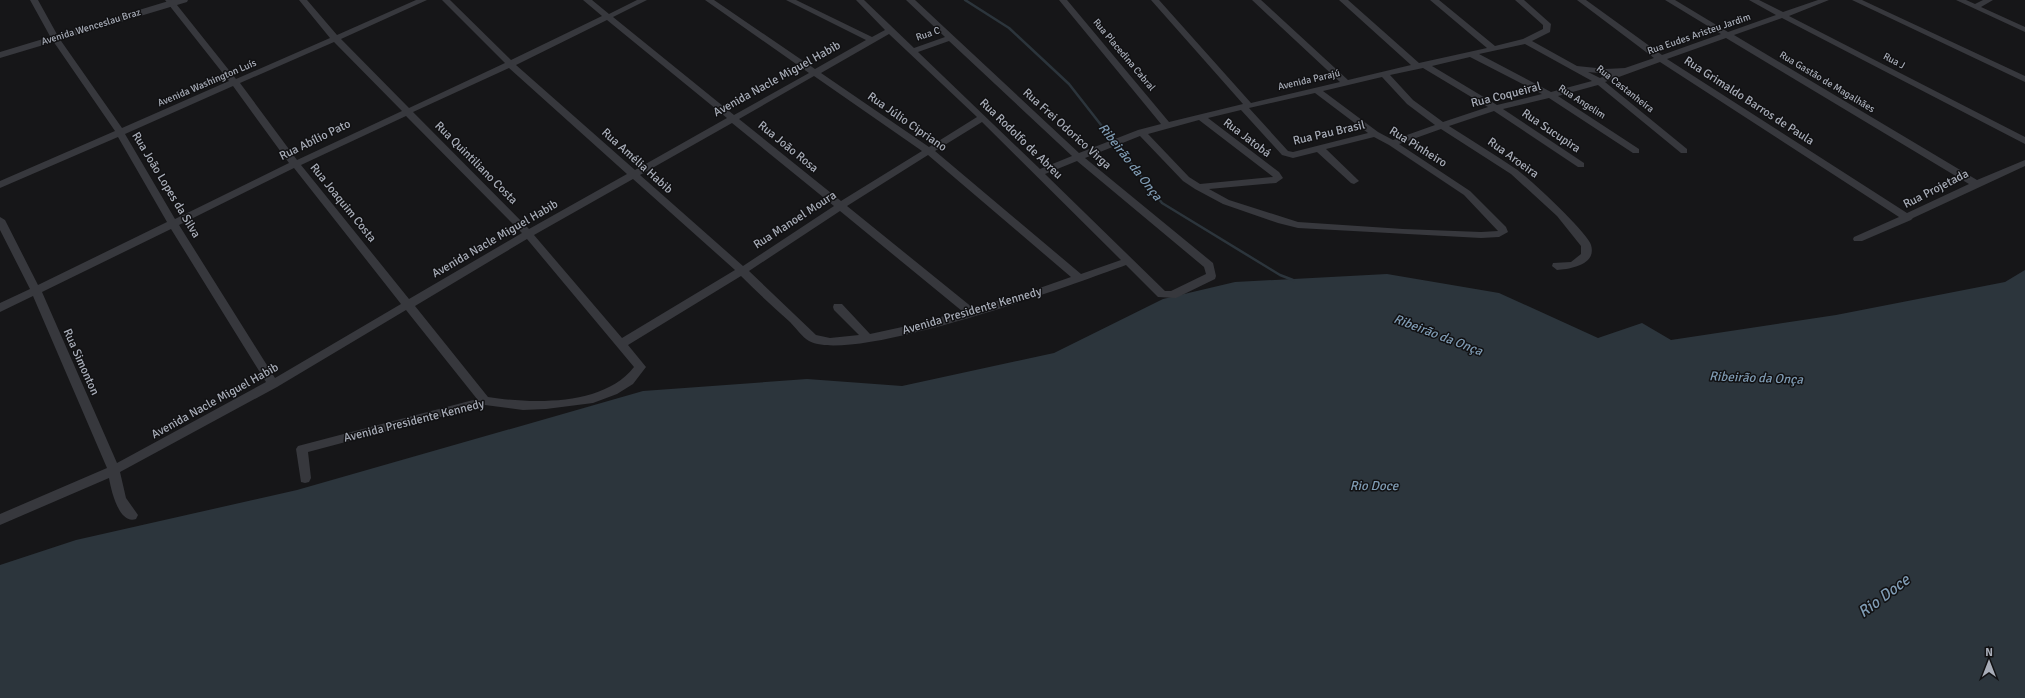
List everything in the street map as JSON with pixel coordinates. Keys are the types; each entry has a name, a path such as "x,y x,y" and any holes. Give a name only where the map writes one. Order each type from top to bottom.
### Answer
{"street":[{"name":"Rua João Lopes da Silva","path":"34,0 55,38 120,132 174,224 273,384"},
{"name":"Avenida Wenceslau Braz","path":"0,55 170,2 183,0"},
{"name":"Rua Quintiliano Costa","path":"303,0 334,38 528,234 622,343 640,367"},
{"name":"Avenida Washington Luís","path":"0,185 423,0"},
{"name":"Rua Amélia Habib","path":"446,0 510,64 742,271 813,338"},
{"name":"Rua João Rosa","path":"587,0 972,313"},
{"name":"Rua Abílio Pato","path":"0,308 295,164 643,0"},
{"name":"Rua Júlio Cipriano","path":"709,0 930,152 1080,279"},
{"path":"790,0 872,40"},
{"name":"Rua Rodolfo de Abreu","path":"860,0 890,32 913,51 1162,294 1166,296"},
{"name":"Rua Frei Odorico Virga","path":"910,0 1077,156 1209,266 1211,276 1172,295 1166,296"},
{"name":"Rua Placedina Cabral","path":"1063,0 1167,125"},
{"path":"1155,0 1246,106"},
{"path":"1256,0 1345,82"},
{"name":"Rua Sucupira","path":"1342,0 1421,66 1496,108 1581,165"},
{"path":"1434,0 1493,48"},
{"name":"Avenida Parajú","path":"1039,173 1077,156 1141,132 1345,82 1526,41 1547,30 1547,24 1519,0"},
{"name":"Rua Grimaldo Barros de Paula","path":"1580,0 1661,59 1908,218"},
{"name":"Rua Gastão de Magalhães","path":"1669,0 1974,184"},
{"name":"Rua J","path":"1753,0 2025,141"},
{"name":"Rua Eudes Aristeu Jardim","path":"1578,68 1606,72 1626,71 1729,36 1825,0"},
{"path":"1856,0 2025,79"},
{"path":"1960,0 2025,30"},
{"path":"1975,6 1989,0"},
{"name":"Rua Joaquim Costa","path":"170,2 235,83 295,164 485,401"},
{"name":"Avenida Nacle Miguel Habib","path":"114,470 273,384 528,234 816,73 872,40 890,32"},
{"name":"Rua C","path":"913,51 950,38"},
{"name":"Rua Castanheira","path":"1526,41 1578,68 1600,82 1684,151"},
{"name":"Rua Angelim","path":"1472,54 1552,96 1636,151"},
{"name":"Rua Coqueiral","path":"1392,143 1496,108 1552,96 1600,82 1626,71"},
{"name":"Rua Aroeira","path":"1384,74 1410,102 1443,126 1514,172 1560,214 1586,245 1586,255 1573,265 1557,266"},
{"name":"Rua Pinheiro","path":"1198,187 1226,202 1278,220 1298,224 1404,232 1481,235 1499,234 1503,231 1467,193 1392,143 1375,134 1316,90"},
{"name":"Rua Pau Brasil","path":"1246,106 1285,153 1288,154 1375,134"},
{"name":"Rua Jatobá","path":"1198,187 1276,180 1278,178 1276,174 1201,117"},
{"name":"Rua Manoel Moura","path":"622,343 742,271 840,206 930,152 982,118"},
{"path":"1141,132 1186,179 1198,187"},
{"path":"1319,148 1354,181"},
{"name":"Rua Projetada","path":"1858,239 1908,218 1974,184 2025,163"},
{"name":"Rua Simonton","path":"0,220 36,291 114,470 117,489 122,505 132,515"},
{"name":"Avenida Presidente Kennedy","path":"813,338 830,342 868,338 916,328 972,313 1080,279 1128,261"},
{"path":"838,307 868,338"},
{"name":"Avenida Presidente Kennedy","path":"305,478 302,449 485,401 500,405 534,407 595,398 620,387 637,375 640,367"},
{"path":"0,520 114,470"}],"water":[{"name":"Rio Doce","path":"2025,270 2025,698 0,698 0,565 76,540 297,490 643,391 807,379 902,386 1054,353 1163,299 1235,282 1387,274 1499,293 1598,338 1642,323 1671,340 1836,315 2005,282"}],"waterway":[{"name":"Ribeirão da Onça","path":"965,0 1009,28 1069,84 1162,203 1280,275 1293,280"}]}
